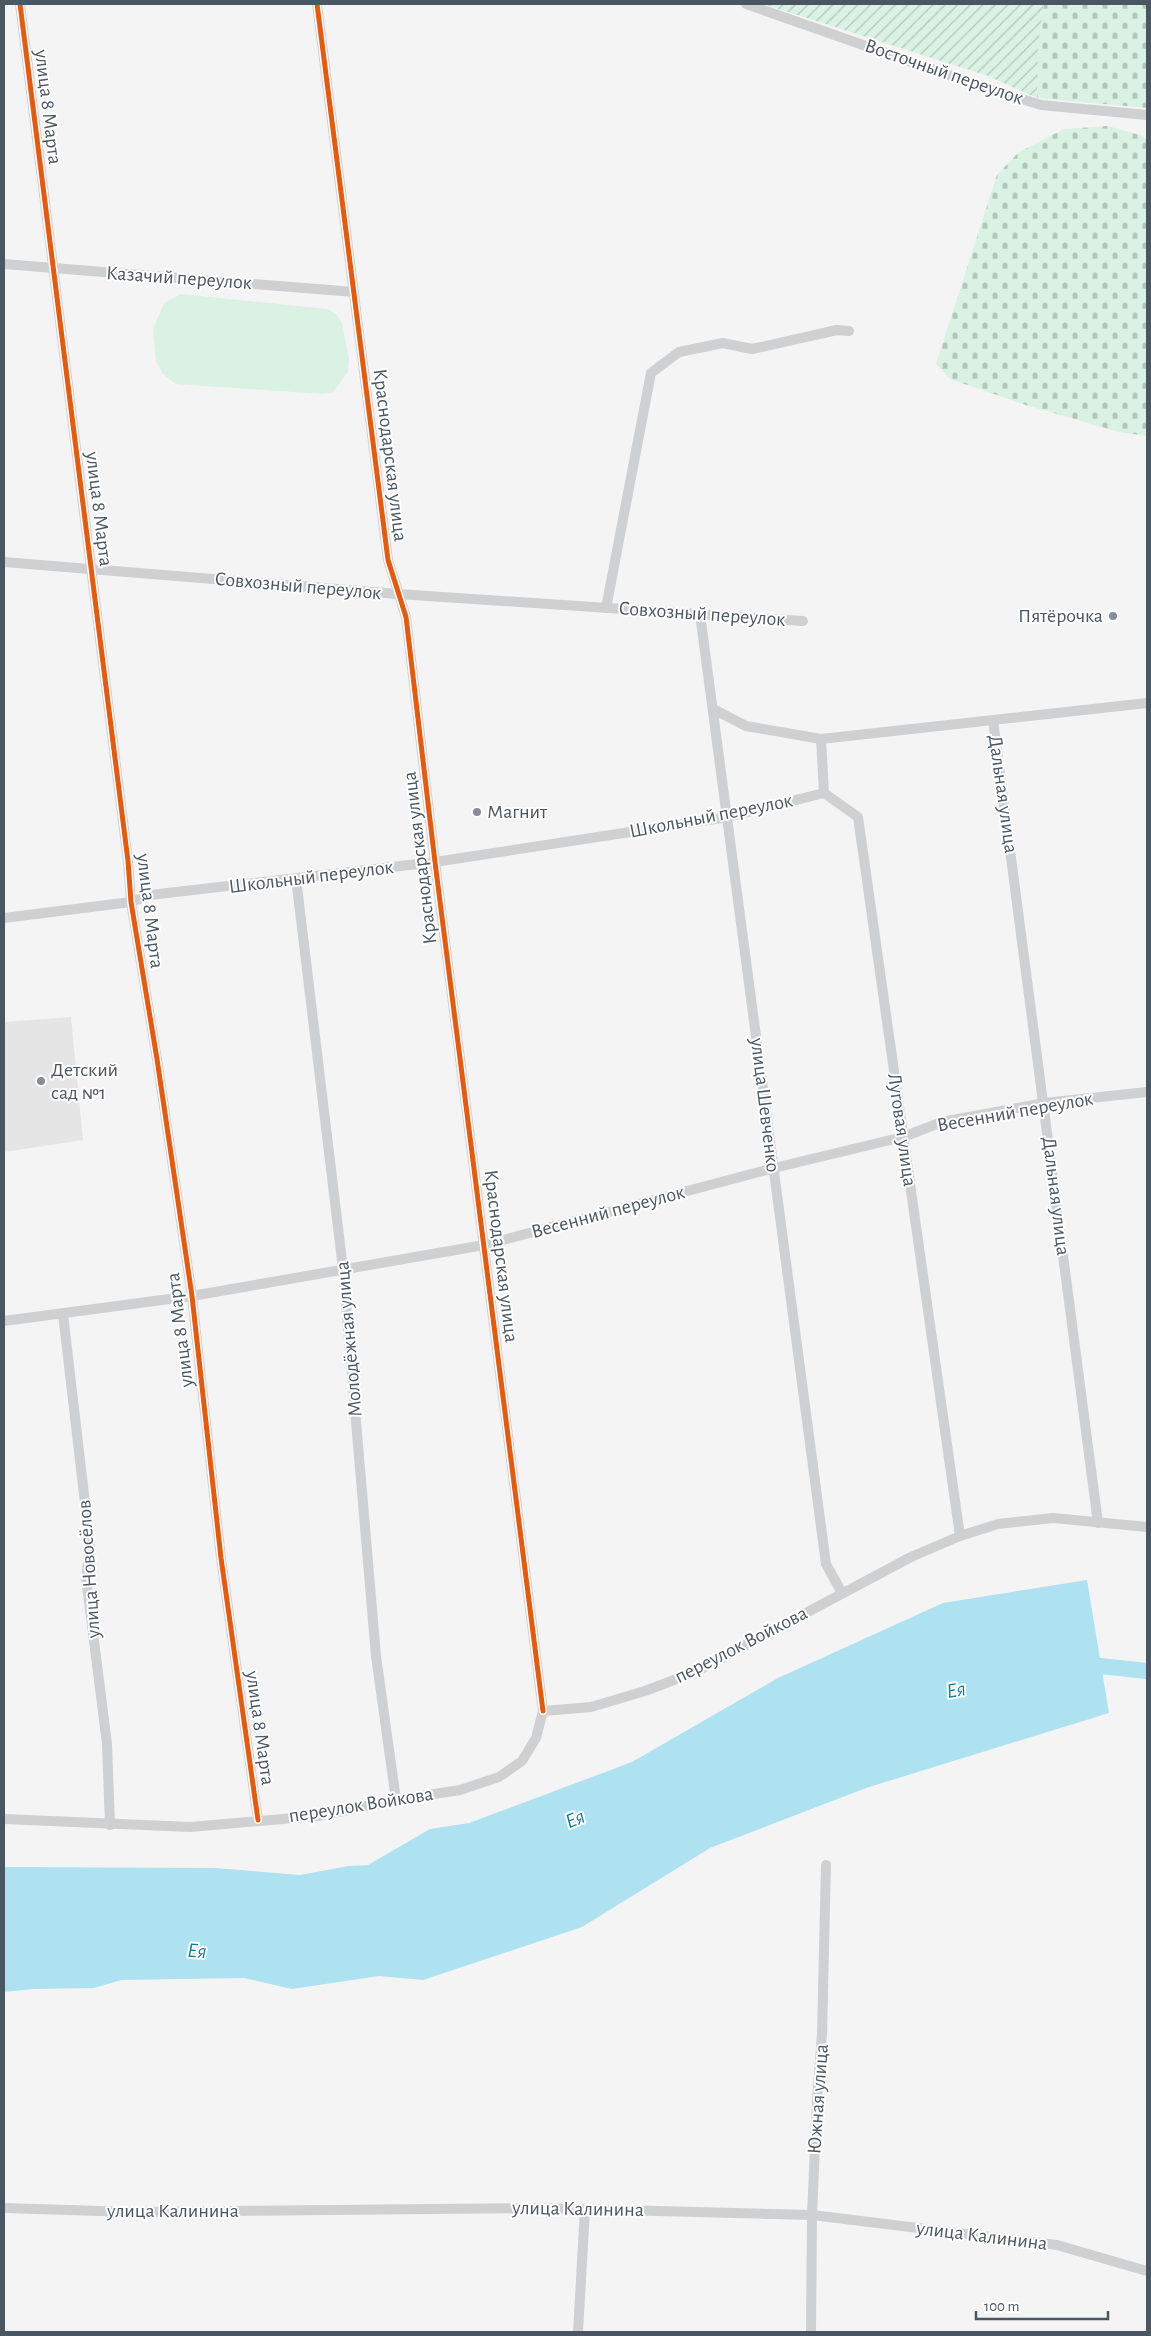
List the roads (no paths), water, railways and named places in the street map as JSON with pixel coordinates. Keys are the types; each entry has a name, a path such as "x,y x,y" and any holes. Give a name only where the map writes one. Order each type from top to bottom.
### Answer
{"street":[{"name":"улица 8 Марта","path":"20,4 128,861 131,902 157,1059 192,1296 221,1558 258,1820"},
{"name":"Краснодарская улица","path":"317,4 388,560 406,617 435,862 543,1711"},
{"name":"Восточный переулок","path":"746,4 986,88 1041,105 1147,115"},
{"name":"Казачий переулок","path":"4,264 354,292"},
{"path":"606,608 651,373 679,352 723,343 752,349 837,330 849,331"},
{"name":"Совхозный переулок","path":"4,562 398,594 803,621"},
{"name":"улица Шевченко","path":"700,614 826,1564 842,1593"},
{"path":"713,709 746,726 821,739 1147,703"},
{"name":"Дальная улица","path":"993,720 1098,1524"},
{"path":"821,739 824,793"},
{"name":"Школьный переулок","path":"4,918 131,902 150,895 435,862 728,817 824,793"},
{"name":"Луговая улица","path":"824,793 858,818 960,1536"},
{"name":"Молодёжная улица","path":"296,878 344,1270 376,1656 396,1800"},
{"name":"Весенний переулок","path":"4,1321 192,1296 484,1245 774,1168 903,1137 942,1122 1044,1103 1147,1092"},
{"name":"улица Новосёлов","path":"63,1314 90,1546 86,1578 107,1744 110,1825"},
{"name":"переулок Войкова","path":"4,1819 190,1827 318,1816 396,1800 460,1790 499,1777 522,1761 536,1738 543,1711 591,1707 645,1691 695,1672 910,1557 960,1536 998,1524 1053,1518 1098,1524 1147,1527"},
{"name":"Южная улица","path":"811,2332 812,2215 822,2034 826,1865"},
{"name":"улица Калинина","path":"4,2208 134,2212 585,2209 812,2215 1057,2245 1147,2271"},
{"path":"578,2332 585,2209"}],"water":[{"path":"1087,1580 1109,1713 866,1788 710,1848 582,1927 423,1980 379,1976 292,1989 244,1978 121,1980 94,1988 33,1989 4,1992 4,1867 216,1868 300,1875 349,1866 368,1865 430,1829 469,1823 632,1762 778,1678 943,1603"}],"waterway":[{"name":"Ея","path":"1078,1670 1100,1666 1147,1671"}],"place":[{"name":"Пятёрочка","path":"1113,616"},
{"name":"Магнит","path":"477,812"},
{"name":"Детский сад №1","path":"41,1081"}]}
